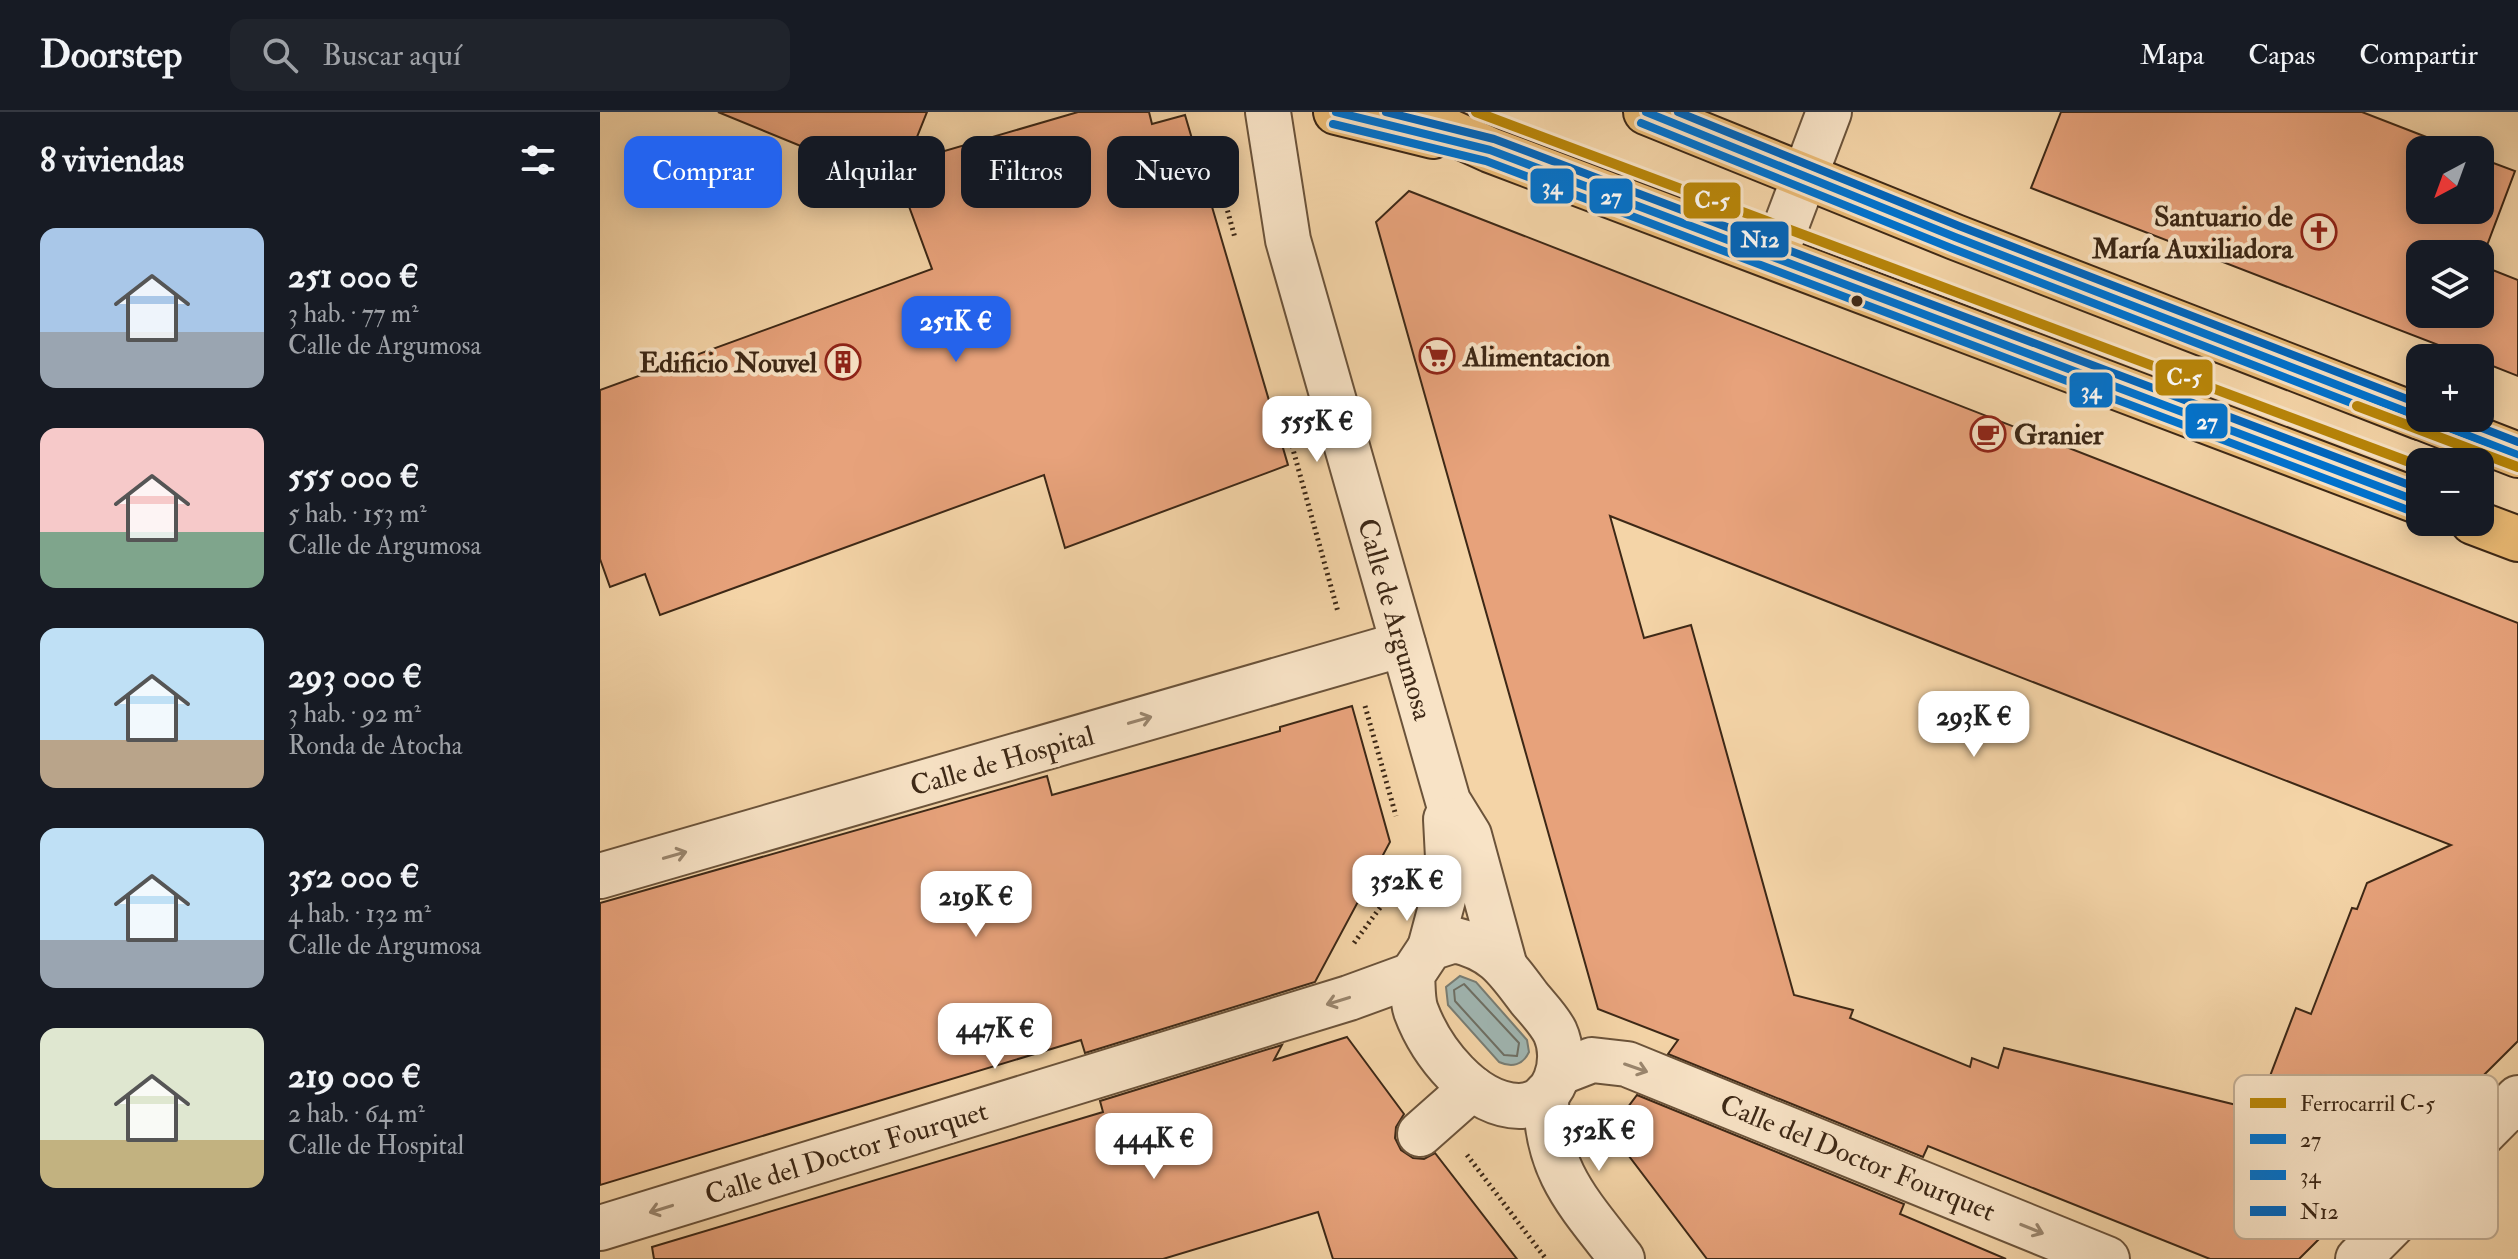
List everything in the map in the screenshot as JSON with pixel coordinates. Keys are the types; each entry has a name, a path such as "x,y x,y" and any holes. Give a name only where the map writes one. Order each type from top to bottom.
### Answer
{"main road":[{"path":"1336,112 1490,150"},
{"path":"1406,112 1490,150 1775,255 2406,497"},
{"path":"1646,112 2406,411"},
{"path":"2460,432 2518,455"},
{"path":"2494,530 2518,539"}],"street":[{"name":"Calle de Argumosa","path":"1268,112 1288,240 1448,801 1469,835 1505,967"},
{"path":"1775,255 1829,112"},
{"name":"Calle de Hospital","path":"600,876 1403,644"},
{"name":"Calle de Argumosa","path":"1421,961 1449,877 1445,843 1448,801"},
{"path":"1554,1083 1521,1106 1492,1100 1472,1088 1426,1033 1415,1007 1421,961 1455,940 1482,946 1505,967 1554,1031 1561,1052 1546,1125 1553,1157 1574,1198 1622,1259"},
{"name":"Calle del Doctor Fourquet","path":"600,1228 1349,998 1421,961"},
{"name":"Calle del Doctor Fourquet","path":"1554,1083 1592,1060 1627,1064 2107,1259"},
{"path":"1420,1134 1472,1088"},
{"path":"2498,1118 2518,1098"},
{"path":"2358,1259 2378,1239"}],"path":[{"path":"1236,244 1208,139 1273,159"},
{"path":"1281,409 1398,823"},
{"path":"1346,954 1401,880"}],"water":[{"path":"1460,976 1476,982 1527,1040 1529,1052 1520,1062 1508,1065 1499,1062 1448,1005 1446,987"}],"building":[{"path":"718,112 927,112 917,136 798,136 798,145"},
{"path":"1078,112 1149,112 1152,124 1185,115 1191,136 1107,136 1107,208 1212,208 1288,465 1065,548 1044,475 660,615 645,574 610,587 600,559 600,390 932,269 910,208 945,208 945,151 961,146 961,208 1091,208 1091,136 996,136"},
{"name":"Santuario de María Auxiliadora","path":"2061,112 2362,112 2424,136 2406,136 2406,224 2494,224 2494,163 2515,171 2489,240 2406,240 2406,328 2494,328 2494,271 2518,280 2518,376 2494,367 2494,344 2436,344 2031,188"},
{"path":"1409,191 2518,623 2518,1041 2484,1075 2270,1075 2296,1008 2311,1014 2352,908 2357,909 2367,883 2451,845 1610,516 1644,638 1691,625 1794,995 1853,1010 1850,1018 1970,1067 1972,1058 1998,1068 2004,1048 2234,1104 2234,1239 2319,1239 2299,1259 2210,1259 1928,1146 1923,1157 1668,1054 1678,1040 1598,1009 1376,222"},
{"path":"1352,706 1390,842 1315,982 1085,1053 1081,1040 600,1185 600,903 1047,776 1052,795 1280,731 1280,727"},
{"path":"1347,1037 1404,1114 1396,1127 1395,1138 1401,1150 1413,1158 1424,1159 1435,1153 1517,1259 1333,1259 1318,1212 1163,1259 654,1259 652,1247 1103,1112 1100,1101 1282,1045 1274,1060"},
{"path":"1637,1095 1904,1204 1900,1214 2006,1259 1707,1259 1610,1131"}],"rail line":[{"name":"C-5","path":"1476,112 2406,461"},
{"name":"C-5","path":"2357,406 2518,467"}],"transit line":[{"name":"27","path":"1336,112 1490,150 2406,497"},
{"name":"N12","path":"1386,112 1494,139 2406,484"},
{"name":"27","path":"1646,112 1955,237 2406,412"},
{"name":"N12","path":"1678,112 1959,226 2406,399"},
{"name":"34","path":"1641,123 1951,248 2406,424"},
{"name":"34","path":"1333,124 1486,161 2406,509"},
{"name":"34","path":"2427,432 2514,466"},
{"name":"27","path":"2459,432 2518,455"},
{"name":"N12","path":"2492,432 2518,442"}],"place":[{"name":"Santuario de María Auxiliadora","path":"2319,232"},
{"name":"Alimentacion","path":"1437,356"},
{"name":"Edificio Nouvel","path":"843,362"},
{"name":"Granier","path":"1988,434"}]}
